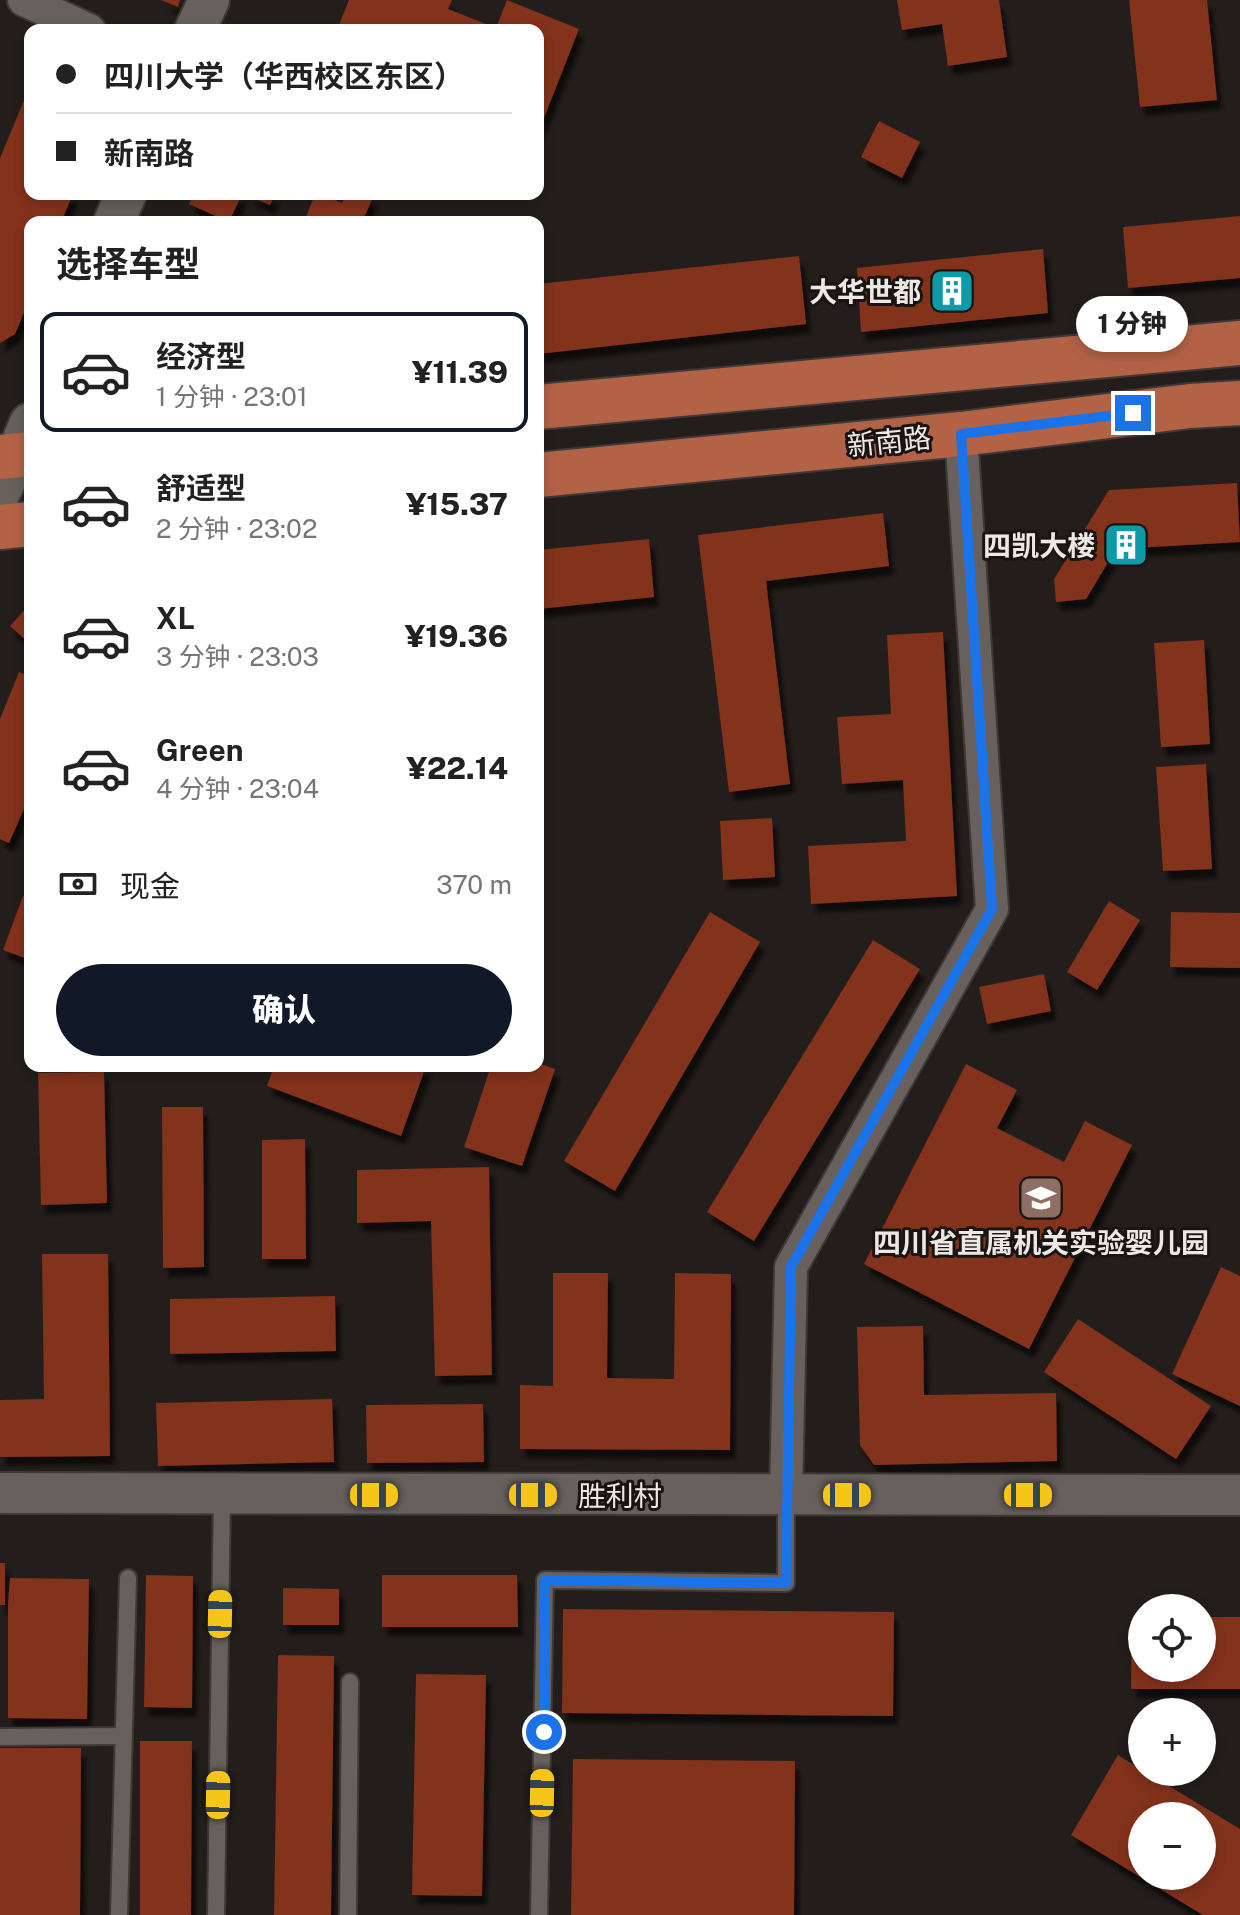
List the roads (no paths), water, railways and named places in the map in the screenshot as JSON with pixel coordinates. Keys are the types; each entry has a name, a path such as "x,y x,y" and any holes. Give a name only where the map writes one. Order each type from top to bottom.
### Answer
{"main road":[{"path":"544,406 1240,343"},
{"name":"新南路","path":"544,474 1240,403"},
{"path":"0,527 24,525"}],"street":[{"path":"24,0 76,24"},
{"path":"198,24 209,0"},
{"path":"786,1495 791,1267 992,909 961,434"},
{"name":"胜利村","path":"0,1493 1240,1495"}],"lane":[{"path":"216,1915 222,1494"},
{"path":"539,1915 545,1580 786,1583 786,1495"},
{"path":"119,1915 128,1578"},
{"path":"348,1915 350,1682"},
{"path":"0,1737 124,1736"}],"place":[{"name":"大华世都","path":"952,291"},
{"name":"四凯大楼","path":"1126,545"},
{"name":"四川省直属机关实验婴儿园","path":"1041,1198"}]}
